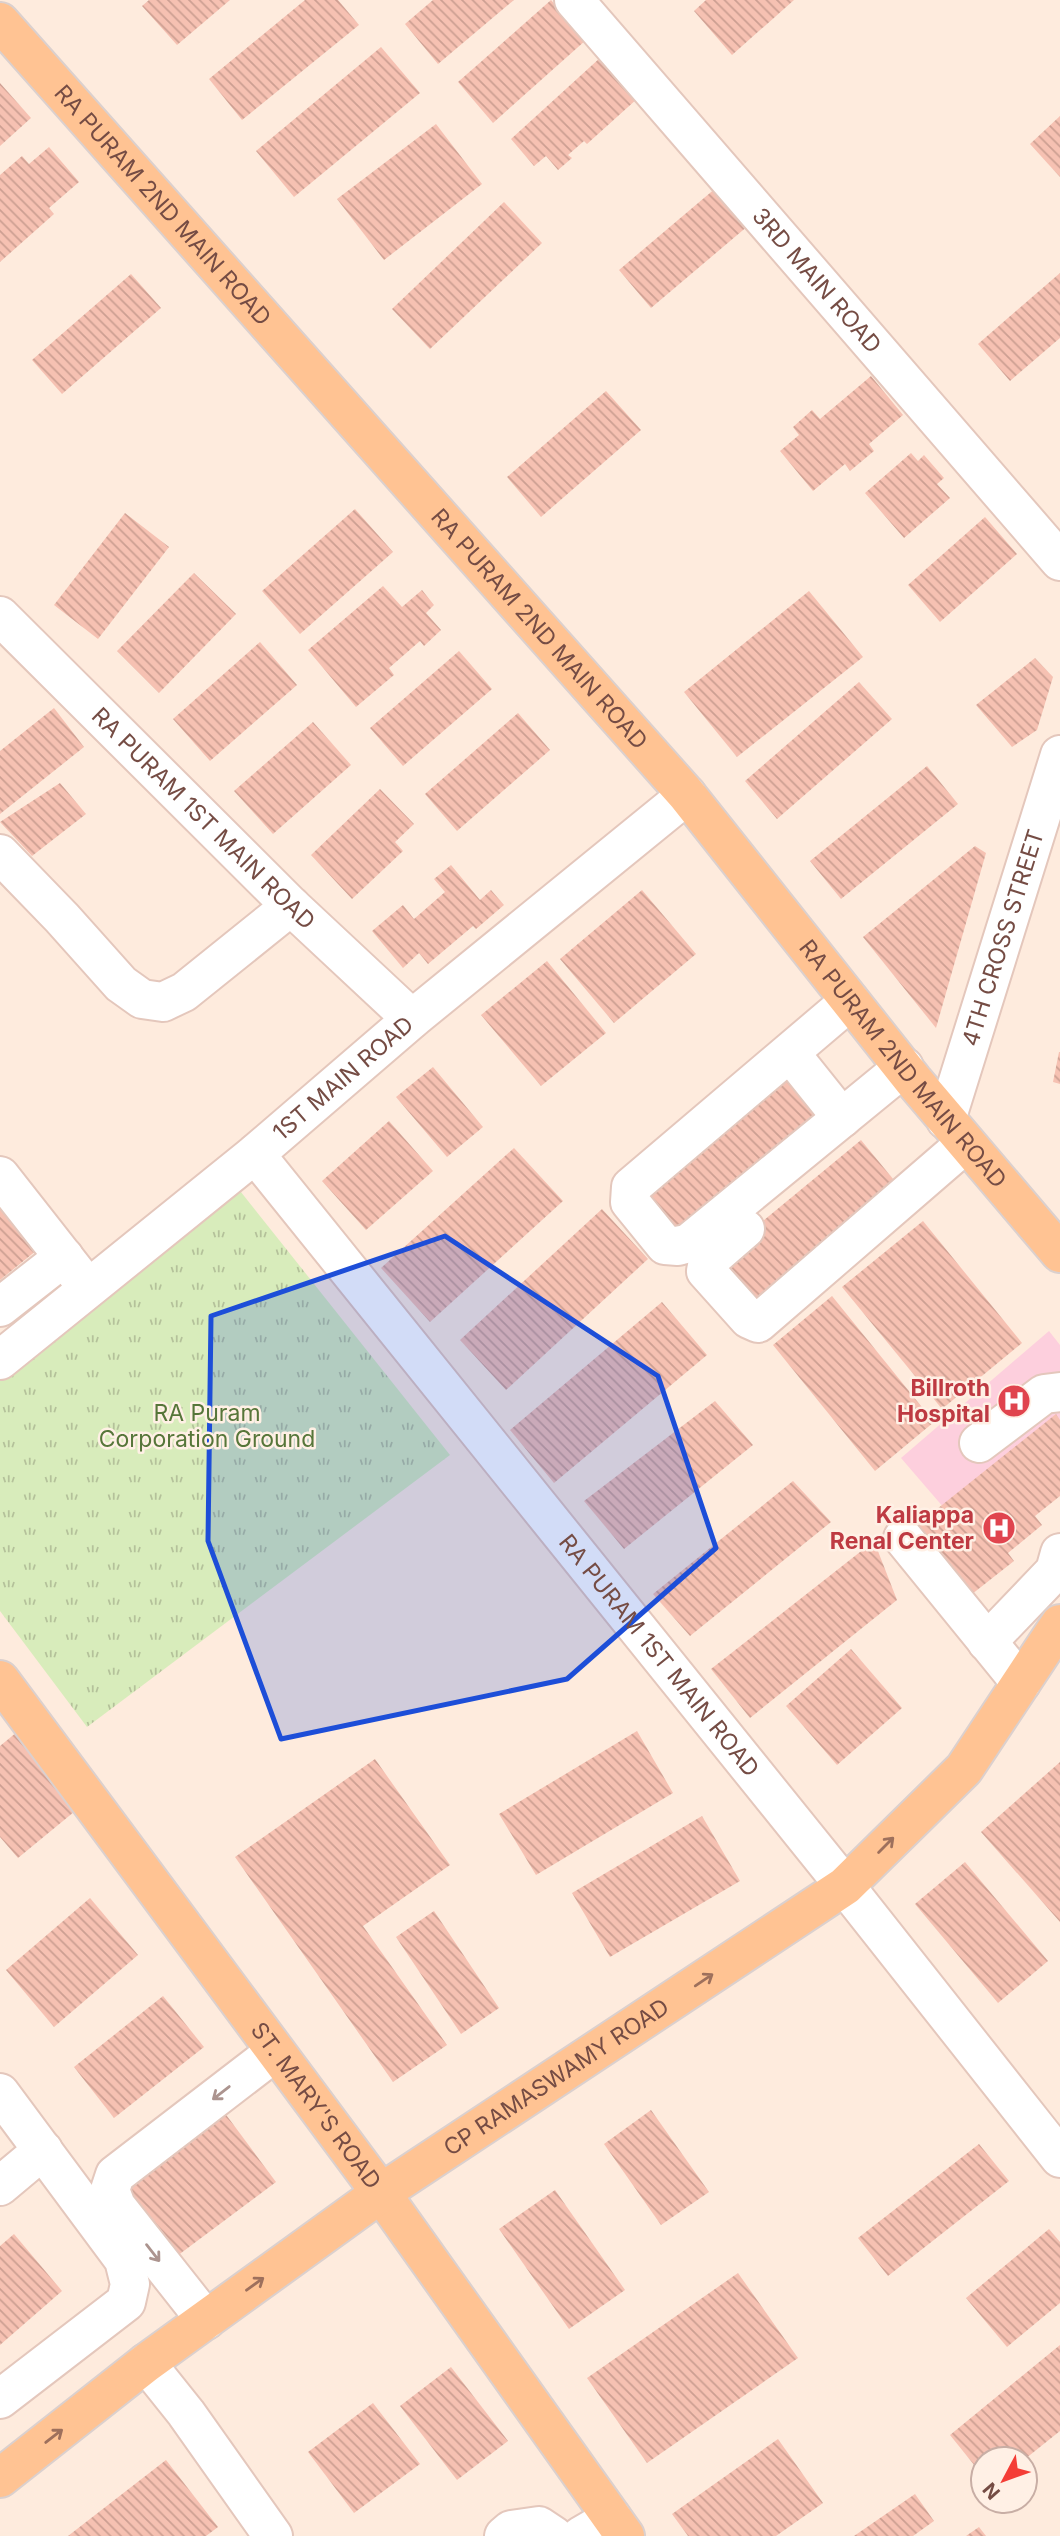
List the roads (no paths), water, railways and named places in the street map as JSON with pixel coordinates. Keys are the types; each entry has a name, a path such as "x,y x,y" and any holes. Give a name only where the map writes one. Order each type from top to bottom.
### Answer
{"main road":[{"name":"RA PURAM 2ND MAIN ROAD","path":"0,22 687,795 908,1074 1060,1253"},
{"name":"CP RAMASWAMY ROAD","path":"0,2477 146,2363 381,2193 845,1886 964,1769 1060,1624"},
{"name":"ST. MARY'S ROAD","path":"0,1680 381,2193 606,2530"}],"street":[{"name":"3RD MAIN ROAD","path":"574,0 1060,561"},
{"name":"RA PURAM 1ST MAIN ROAD","path":"0,615 291,906 412,1019"},
{"name":"4TH CROSS STREET","path":"956,1132 1060,755"},
{"name":"1ST MAIN ROAD","path":"0,1360 255,1154 412,1019 687,795"},
{"path":"0,854 121,984 142,999 163,1002 184,992 291,906"},
{"path":"850,1001 631,1187 630,1202 665,1245 678,1246 690,1242 842,1118 908,1074"},
{"path":"790,1053 842,1118"},
{"path":"908,1074 865,1127 708,1261 706,1270 749,1319 758,1323 956,1132"},
{"name":"RA PURAM 1ST MAIN ROAD","path":"255,1154 845,1886 1060,2158"},
{"path":"0,1176 88,1288"},
{"path":"0,1307 64,1257"},
{"path":"979,1443 1044,1394 1060,1391"},
{"path":"903,1538 1021,1683"},
{"path":"988,1642 1055,1571 1060,1553"},
{"path":"206,2320 116,2206 110,2190 115,2175 275,2052"},
{"path":"0,2093 124,2260 130,2284 126,2302 0,2399"},
{"path":"0,2186 43,2150"},
{"path":"146,2363 186,2413 273,2536"},
{"path":"504,2536 511,2530 539,2526 554,2536"}],"place":[{"name":"Billroth Hospital","path":"1014,1401"},
{"name":"Kaliappa Renal Center","path":"999,1528"}],"park label":[{"name":"RA Puram Corporation Ground","path":"207,1426"}]}
